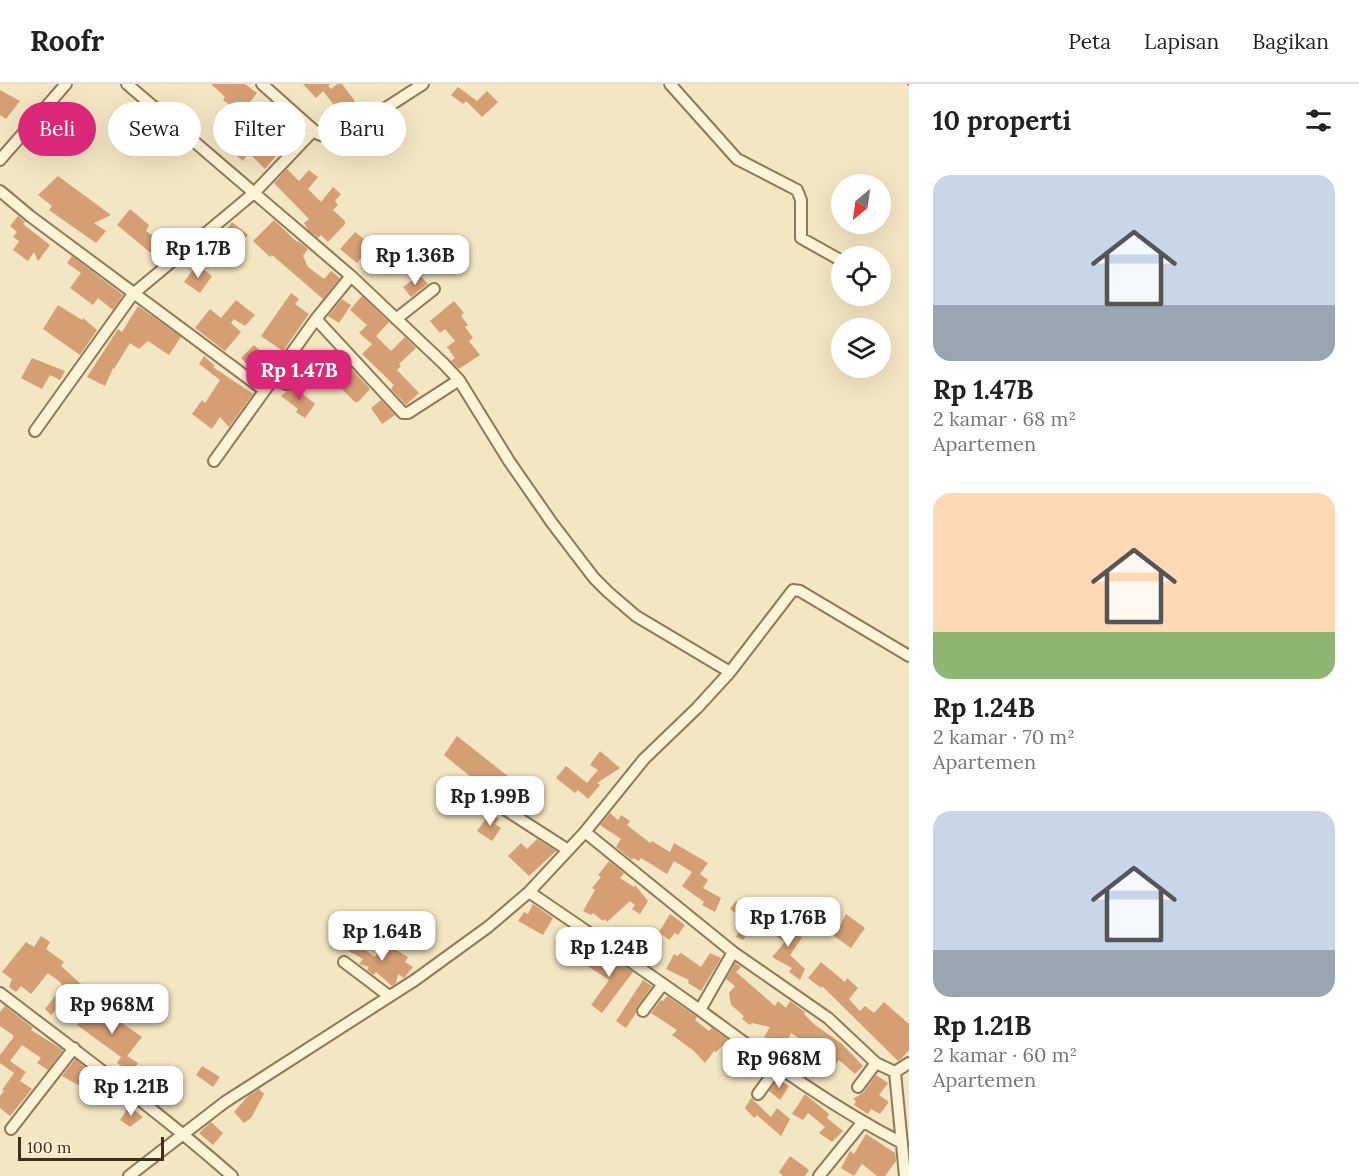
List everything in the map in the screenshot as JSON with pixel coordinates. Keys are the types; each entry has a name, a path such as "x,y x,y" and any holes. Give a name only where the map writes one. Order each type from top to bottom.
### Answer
{"street":[{"path":"0,160 66,84"},
{"path":"127,84 351,276 459,381 515,470 594,578 636,616 730,672"},
{"path":"262,84 314,130 333,139 423,84"},
{"path":"670,84 737,159 797,190 801,200 801,238 831,255"},
{"path":"35,431 133,294 255,192 314,130"},
{"path":"0,191 133,294 264,390"},
{"path":"214,461 316,319 351,276"},
{"path":"396,319 434,289"},
{"path":"316,319 403,413 408,413 459,381"},
{"path":"275,375 286,384"},
{"path":"129,1176 183,1133 272,1070 454,954 529,892 585,832 644,759 697,708 730,672 792,590 800,591 909,656"},
{"path":"478,792 568,850"},
{"path":"585,832 733,951 828,1018 876,1064 895,1072"},
{"path":"529,892 700,1010 777,1068 862,1123 902,1143"},
{"path":"700,1010 733,951"},
{"path":"344,962 389,996"},
{"path":"643,1011 663,984"},
{"path":"0,993 183,1133 232,1176"},
{"path":"11,1129 74,1048"},
{"path":"895,1072 909,1063"},
{"path":"858,1087 876,1064"},
{"path":"758,1094 777,1068"},
{"path":"895,1072 905,1176"},
{"path":"819,1176 862,1123"}],"building":[{"path":"211,84 245,84 257,93 250,102 226,102 223,100 225,97"},
{"path":"303,84 330,84 328,86 331,89 337,84 342,84 355,101 332,102 323,91 316,98"},
{"path":"458,87 477,101 487,91 498,102 482,117 466,101 463,104 451,95"},
{"path":"0,90 20,101 6,119 0,115"},
{"path":"237,156 247,156 243,161"},
{"path":"252,156 276,156 265,169"},
{"path":"287,169 299,181 309,170 318,177 308,189 321,202 333,187 341,194 335,201 338,205 333,210 345,221 345,224 328,242 321,235 318,238 308,230 304,223 309,219 274,183"},
{"path":"58,176 111,215 94,223 106,231 96,243 49,210 52,206 38,195"},
{"path":"130,209 149,225 146,231 162,242 165,238 176,247 158,263 150,256 152,254 117,225"},
{"path":"18,216 25,222 23,224 50,245 38,261 34,252 28,261 13,250 19,241 13,237 17,232 10,226"},
{"path":"274,220 297,242 308,249 303,256 308,267 324,279 331,271 340,278 323,299 253,241"},
{"path":"232,222 248,235 238,246 223,234"},
{"path":"355,232 371,245 357,263 340,249"},
{"path":"72,256 123,295 113,310 98,298 93,305 70,288 81,273 67,263"},
{"path":"197,264 212,276 200,293 184,282"},
{"path":"420,275 428,284 411,297 403,287"},
{"path":"291,293 299,299 295,304 309,314 283,351 261,336"},
{"path":"362,296 389,322 376,336 391,351 405,337 416,348 399,364 401,366 397,370 419,393 406,405 391,389 394,385 362,354 372,344 359,333 367,325 350,310"},
{"path":"342,299 351,305 339,323 328,316"},
{"path":"236,300 255,315 245,326 234,319 231,323 241,332 225,351 195,328 210,309 221,318"},
{"path":"454,301 464,313 461,316 468,325 465,327 473,338 469,341 480,355 459,369 451,361 455,358 447,347 455,341 445,329 440,333 430,321"},
{"path":"58,305 82,320 83,318 97,330 80,355 43,329"},
{"path":"138,306 181,337 169,355 148,341 139,349 130,343 113,368 105,386 87,377 118,329 122,332"},
{"path":"254,345 274,364 263,380 241,358"},
{"path":"338,354 370,389 358,402 355,402 341,388 349,379 330,364"},
{"path":"315,355 327,363 318,376 306,367"},
{"path":"204,356 215,366 213,367 253,394 229,427 220,417 212,429 192,414 202,400 205,403 220,380 199,364"},
{"path":"32,358 65,371 60,380 50,375 42,389 21,378"},
{"path":"293,386 315,404 305,418 296,412 298,409 281,396"},
{"path":"381,400 395,415 382,424 371,408"},
{"path":"457,736 509,777 497,795 476,784 477,782 444,755"},
{"path":"600,751 620,768 597,783 600,785 588,799 578,790 575,793 556,778 566,766 587,783 598,770 590,765"},
{"path":"490,813 499,819 495,824 501,828 492,841 477,831"},
{"path":"610,813 618,820 621,815 630,821 627,825 650,843 652,841 670,852 674,843 708,863 700,874 708,880 703,888 721,898 715,912 702,905 704,902 682,886 692,872 674,861 667,874 641,858 639,861 633,858 632,860 616,847 621,839 600,825"},
{"path":"537,839 556,851 529,876 508,856 521,843 527,849"},
{"path":"609,861 624,873 620,878 634,887 635,885 648,901 640,914 632,909 635,905 630,901 607,922 593,913 591,915 583,911 595,890 592,888 601,877 598,875"},
{"path":"736,901 750,912 751,909 761,915 743,940 736,937 745,920 730,909"},
{"path":"533,904 553,918 543,935 518,921 524,912 528,914"},
{"path":"670,914 685,925 678,935 675,933 669,940 659,932"},
{"path":"846,914 865,928 851,948 834,936"},
{"path":"777,920 789,928 790,925 802,938 790,955 805,969 800,980 789,972 792,968 772,957 785,942 770,932"},
{"path":"41,936 50,942 46,949 64,962 61,966 82,985 51,1015 45,1009 62,987 61,983 48,973 31,994 21,986 16,992 9,987 12,979 2,972 26,942 34,947"},
{"path":"350,939 375,957 379,950 387,947 396,950 408,957 405,962 413,967 404,978 398,974 396,983 392,986 376,972 374,975 367,970 369,967 359,964 363,959 343,948"},
{"path":"600,949 633,972 602,1013 591,1005 609,980 589,967"},
{"path":"681,953 701,967 710,953 721,958 701,991 688,983 689,980 666,969 674,954 677,956"},
{"path":"821,962 845,982 847,978 858,988 849,999 860,1011 865,1006 874,1013 884,1002 909,1024 909,1050 901,1059 898,1061 822,986 821,988 808,978"},
{"path":"735,963 741,967 736,972 775,1006 778,1001 786,1008 790,1001 805,1012 804,1014 815,1025 842,1044 863,1066 855,1074 839,1060 834,1066 826,1060 831,1054 815,1041 811,1046 791,1033 787,1041 784,1039 779,1048 764,1037 770,1027 752,1023 750,1025 742,1019 744,1016 731,1005 729,993 735,986 726,979"},
{"path":"643,980 652,986 626,1028 616,1021"},
{"path":"667,996 697,1017 695,1020 709,1031 712,1028 728,1040 716,1052 714,1051 705,1063 694,1051 672,1035 677,1030 651,1013"},
{"path":"95,1004 142,1037 127,1056 138,1063 132,1073 117,1063 121,1057 77,1025"},
{"path":"5,1006 33,1028 31,1030 63,1050 48,1070 37,1063 41,1058 22,1045 10,1061 26,1072 20,1081 32,1089 10,1116 0,1108 0,1096 4,1091 2,1090 14,1073 0,1063 0,1055 13,1038 13,1035 0,1026 0,1012"},
{"path":"75,1059 87,1069 78,1085 62,1076"},
{"path":"202,1066 220,1077 213,1087 196,1075"},
{"path":"876,1075 888,1083 879,1095 889,1102 880,1114 871,1109 868,1114 854,1105 856,1101 853,1099 864,1092"},
{"path":"778,1079 789,1086 780,1100 769,1091"},
{"path":"259,1089 264,1094 251,1118 244,1123 234,1112 248,1096"},
{"path":"805,1094 829,1114 827,1118 843,1131 832,1142 819,1133 825,1127 808,1113 803,1120 792,1114"},
{"path":"751,1098 771,1117 777,1108 790,1119 781,1136 757,1115 754,1118 745,1108"},
{"path":"129,1106 143,1117 130,1127 120,1120"},
{"path":"211,1122 223,1133 213,1145 199,1133"},
{"path":"866,1134 895,1153 896,1161 885,1176 877,1176 862,1164 854,1176 841,1168 850,1151 854,1154"},
{"path":"790,1156 809,1170 805,1176 783,1176 779,1172"}]}
